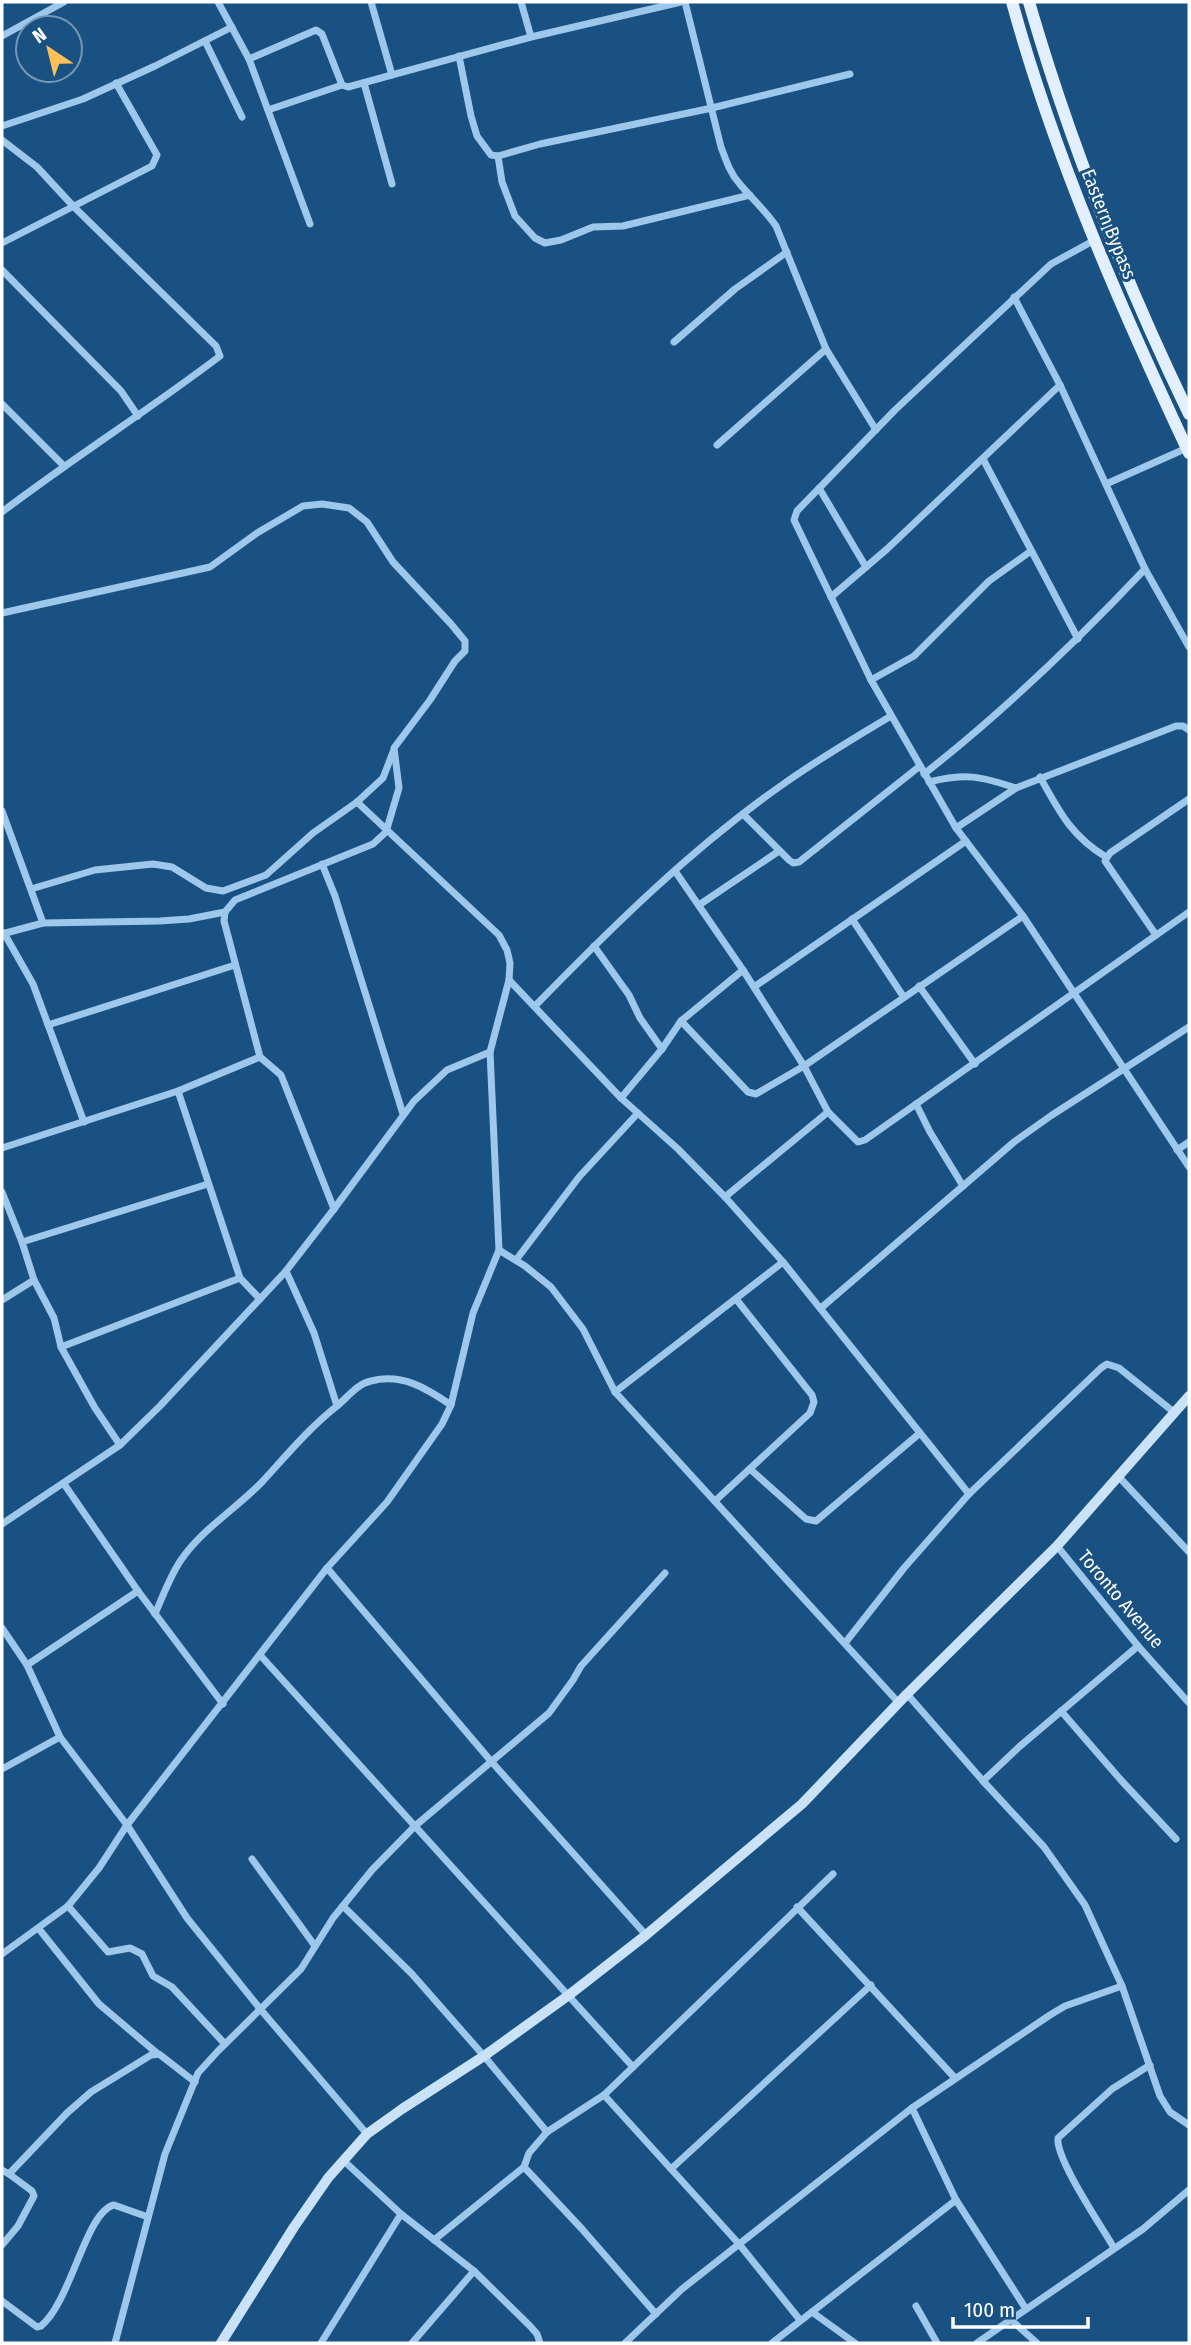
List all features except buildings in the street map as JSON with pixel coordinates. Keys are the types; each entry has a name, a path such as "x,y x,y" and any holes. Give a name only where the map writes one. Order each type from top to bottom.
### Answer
{"main road":[{"name":"Eastern Bypass","path":"1012,2 1030,68 1093,241 1188,450"},
{"name":"Eastern Bypass","path":"1029,2 1046,62 1080,159 1153,337 1189,414"}],"street":[{"path":"2,36 50,5 64,2"},
{"path":"218,2 249,59 310,224"},
{"path":"371,2 392,75"},
{"path":"521,2 531,37"},
{"path":"268,110 342,85 348,87 459,55 683,2 728,166 737,182 768,213 776,226 826,349 876,430"},
{"path":"2,126 83,99 232,27"},
{"path":"249,59 316,30 322,34 342,85"},
{"path":"205,41 242,117"},
{"path":"459,55 477,136 491,155 498,156 540,144 712,108 850,74"},
{"path":"2,243 152,166 157,155 116,83"},
{"path":"364,83 392,184"},
{"path":"2,140 37,167 74,207 216,346 220,356 2,512"},
{"path":"498,156 502,182 515,216 535,238 545,243 593,228 623,226 750,195"},
{"path":"1093,241 1051,264 1014,297 876,430 797,511 794,520 872,680 956,828 1023,916 1189,1167"},
{"path":"674,342 735,289 788,252"},
{"path":"2,270 121,391 138,416"},
{"path":"1014,297 1060,385 1145,569 1189,647"},
{"path":"717,444 826,349"},
{"path":"831,597 1060,385"},
{"path":"2,404 63,466"},
{"path":"1106,484 1188,450"},
{"path":"983,458 1078,639"},
{"path":"819,488 866,566"},
{"path":"2,613 210,567 257,533 303,506 322,504 349,508 367,522 393,562 465,641 465,651 394,748 383,778 357,802 313,833 266,875 223,891 205,888 172,867 153,864 95,870 31,889"},
{"path":"872,680 914,656 989,580 1031,551"},
{"path":"924,774 966,740 1078,639 1145,569"},
{"path":"535,1006 594,946 675,871 743,814 782,785 891,716"},
{"path":"956,828 1016,788 1040,777 1176,726 1189,730"},
{"path":"334,1209 281,1075 260,1056 224,921 225,912 235,900 373,844 386,832 399,788 394,748"},
{"path":"743,814 793,863 799,862 920,766"},
{"path":"929,782 966,775 986,778 1016,788"},
{"path":"1040,777 1066,823 1087,846 1106,857"},
{"path":"1106,857 1189,799"},
{"path":"2,1954 68,1906 99,1868 127,1825 327,1568 387,1502 442,1424 451,1405 473,1313 499,1250 490,1052 509,980 510,963 507,950 499,935 357,802"},
{"path":"2,811 43,923"},
{"path":"754,987 966,841"},
{"path":"699,905 779,851"},
{"path":"1106,857 1107,865 1156,936"},
{"path":"322,864 335,896 403,1114"},
{"path":"675,871 754,987 804,1066 828,1112 858,1142 975,1064 1189,912"},
{"path":"84,1122 33,984 3,934 43,923 160,921 190,919 225,912"},
{"path":"681,1021 752,1094 762,1092 1023,916"},
{"path":"852,919 904,996"},
{"path":"594,946 629,995 640,1018 662,1049"},
{"path":"48,1025 235,965"},
{"path":"621,1098 662,1049 681,1021 743,970"},
{"path":"509,980 621,1098 725,1197 821,1308 970,1494"},
{"path":"919,986 975,1064"},
{"path":"821,1308 1014,1142 1189,1027"},
{"path":"2,1524 120,1445 160,1406 286,1270 403,1114 437,1077 462,1062 490,1052"},
{"path":"2,1148 178,1091 260,1056"},
{"path":"178,1091 240,1278 260,1298"},
{"path":"916,1104 963,1186"},
{"path":"725,1197 828,1112"},
{"path":"516,1260 579,1177 638,1113"},
{"path":"1177,1150 1189,1142"},
{"path":"22,1242 208,1184"},
{"path":"2,1192 34,1280 54,1318 61,1347 95,1408 120,1445"},
{"path":"499,1250 551,1287 583,1329 615,1392 898,1702"},
{"path":"615,1392 783,1262"},
{"path":"286,1270 314,1333 337,1406"},
{"path":"61,1347 240,1278"},
{"path":"2,1300 34,1280"},
{"path":"715,1501 810,1413 814,1402 812,1395 736,1299"},
{"path":"845,1643 904,1568 970,1494 1101,1367 1107,1364 1119,1368 1175,1413"},
{"path":"155,1614 180,1561 192,1546 261,1483 314,1424 367,1382 400,1378 451,1405"},
{"path":"221,2343 294,2227 343,2160 367,2134 569,1995 646,1936 802,1804 898,1702 1057,1546 1189,1396"},
{"path":"750,1469 806,1519 816,1521 920,1433"},
{"path":"1119,1477 1189,1552"},
{"path":"64,1484 138,1591 222,1704"},
{"name":"Toronto Avenue","path":"1057,1546 1138,1646 1189,1703"},
{"path":"327,1568 646,1936"},
{"path":"115,2343 165,2154 198,2073 302,1969 343,1906 372,1870 415,1825 549,1713 581,1666 665,1573"},
{"path":"27,1665 138,1591"},
{"path":"2,1628 27,1665 60,1737 127,1825 187,1918 367,2134"},
{"path":"982,1781 1138,1646"},
{"path":"260,1656 633,2067"},
{"path":"907,1694 982,1781 1044,1847 1085,1905 1122,1986 1164,2105 1189,2125"},
{"path":"1061,1711 1175,1839"},
{"path":"2,1769 60,1737"},
{"path":"252,1859 315,1947"},
{"path":"434,2240 524,2167 529,2152 547,2132 604,2095 833,1874"},
{"path":"68,1906 108,1952 130,1948 142,1954 153,1976 172,1987 225,2044"},
{"path":"343,1906 412,1974 547,2132"},
{"path":"797,1908 956,2078"},
{"path":"39,1929 99,2004 195,2082"},
{"path":"671,2169 871,1985"},
{"path":"625,2343 682,2289 912,2108 1065,2006 1122,1986"},
{"path":"2,2245 19,2226 34,2196 32,2191 5,2172 91,2092 151,2055 159,2054"},
{"path":"1114,2248 1077,2186 1059,2149 1058,2138 1112,2089 1150,2065"},
{"path":"604,2095 739,2244 800,2320"},
{"path":"912,2108 956,2200 1026,2309"},
{"path":"343,2160 401,2214 474,2271 530,2326 540,2343"},
{"path":"524,2167 656,2314"},
{"path":"977,2343 1143,2229 1189,2190"},
{"path":"772,2343 956,2200"},
{"path":"2,2301 37,2326 41,2326 63,2298 87,2238 104,2208 114,2205 148,2217"},
{"path":"321,2343 401,2214"},
{"path":"412,2343 474,2271"},
{"path":"916,2306 937,2343"},
{"path":"812,2312 855,2343"},
{"path":"1011,2320 1037,2343"}]}
